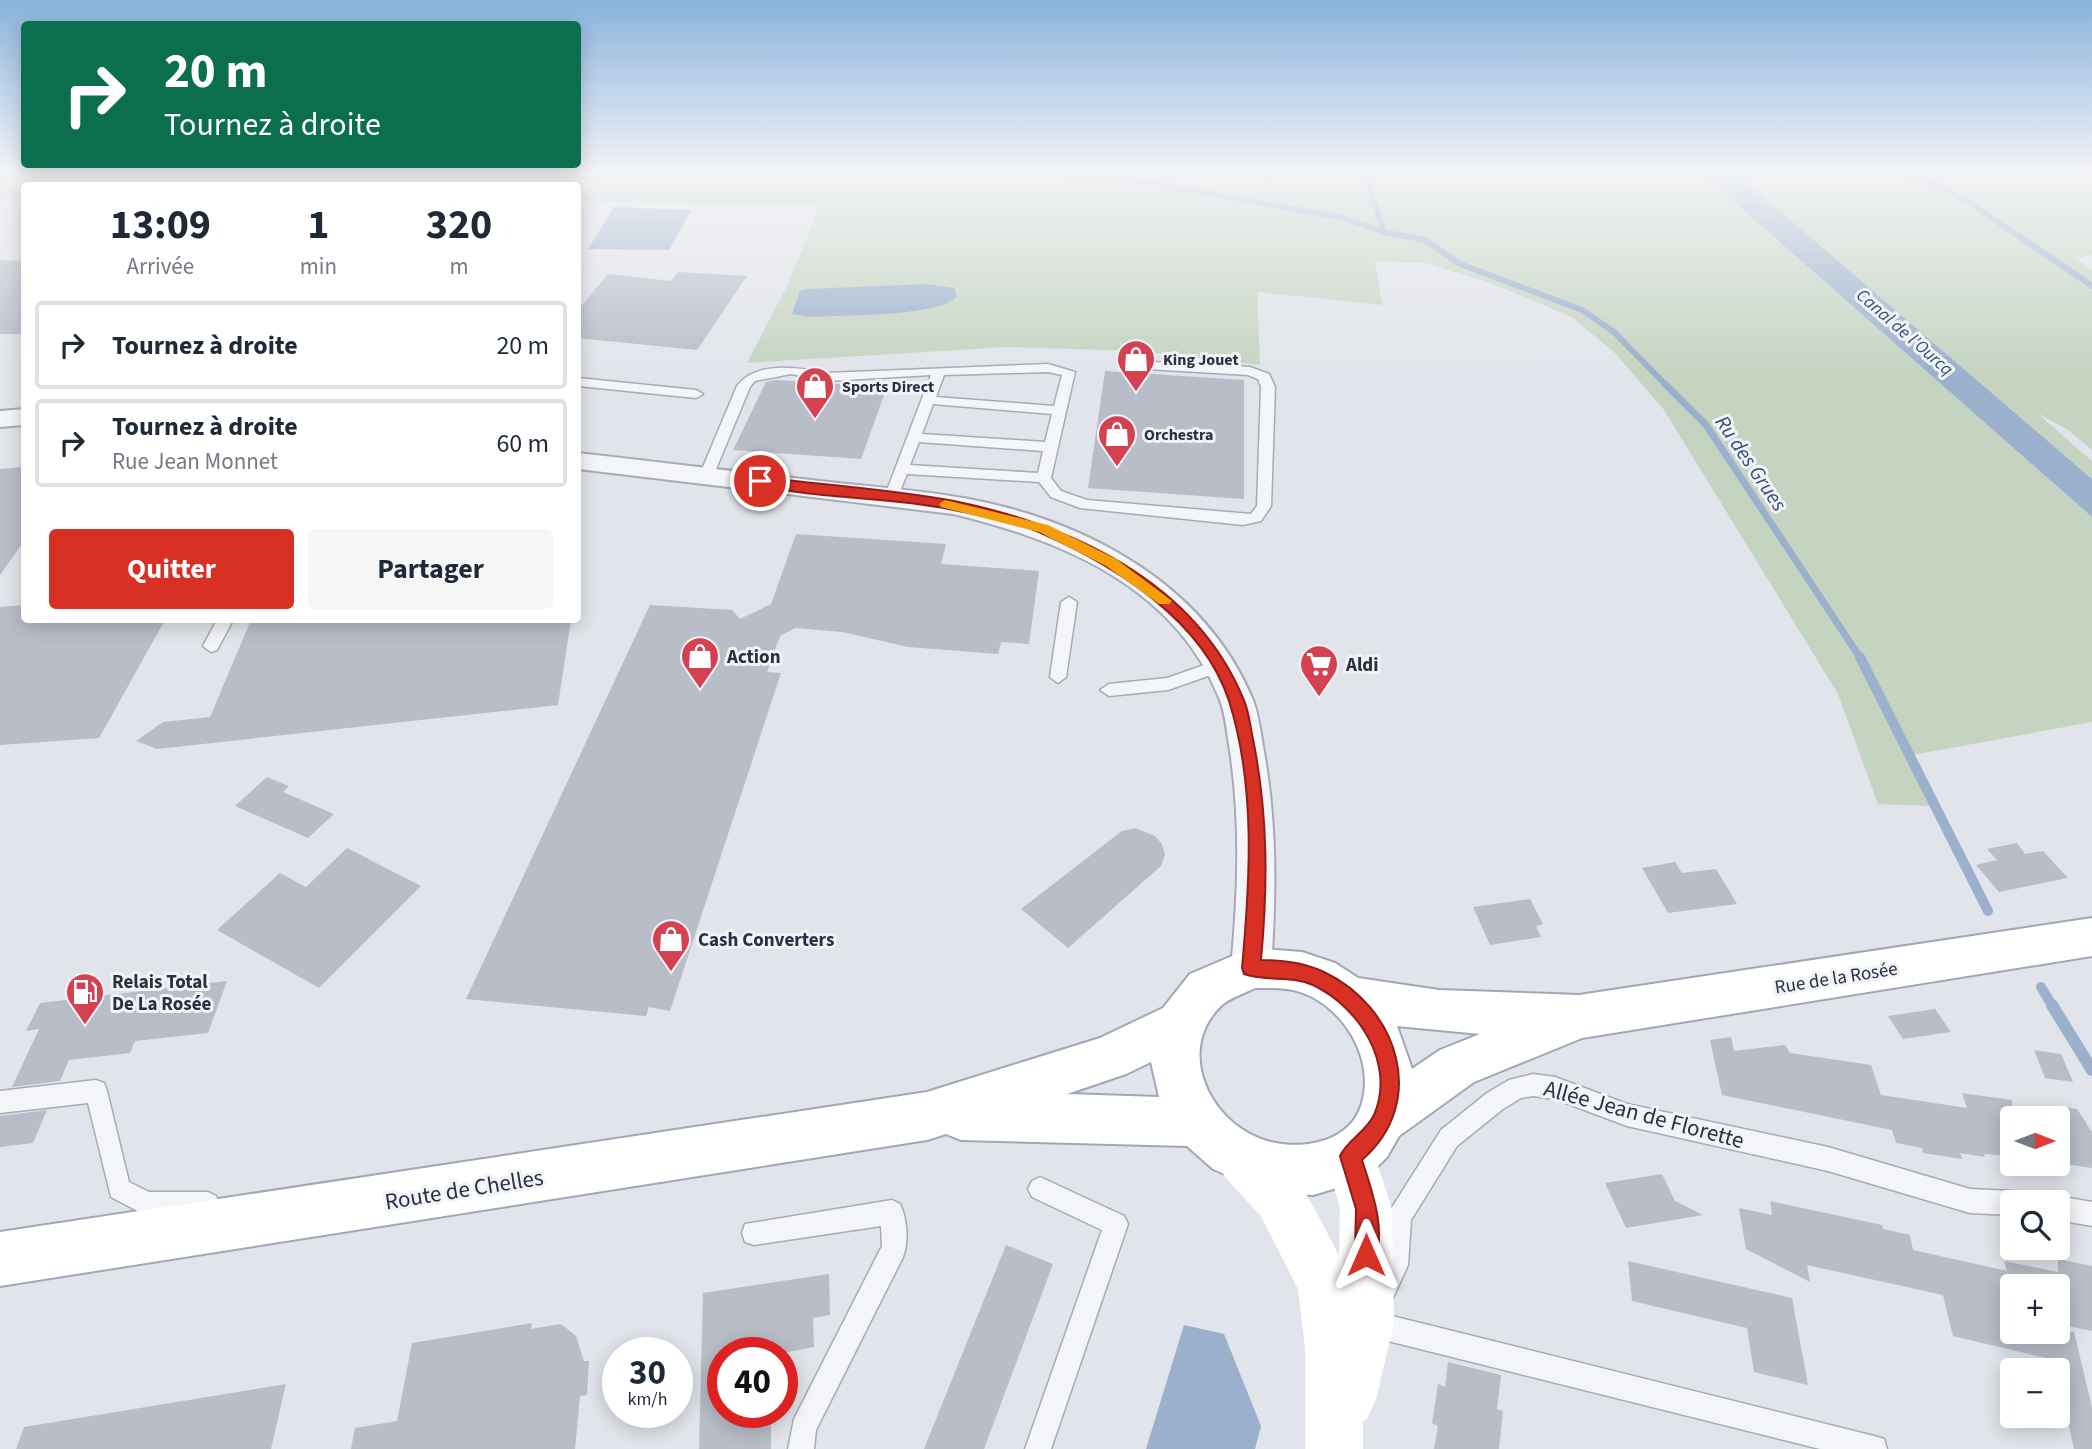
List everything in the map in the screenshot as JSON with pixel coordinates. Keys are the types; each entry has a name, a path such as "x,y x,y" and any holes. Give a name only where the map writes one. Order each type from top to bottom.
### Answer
{"main road":[{"name":"Rue de la Rosée","path":"1348,997 1439,1011 1579,1017 2092,937"},
{"path":"1334,1448 1366,1322 1367,1137 1391,1086 1386,1053 1372,1023 1348,997 1318,978 1285,968 1251,968 1228,975 1207,987 1191,1003 1180,1024 1174,1047 1175,1073 1183,1098 1197,1122 1218,1143 1242,1158 1270,1168 1299,1171 1326,1167 1367,1137"},
{"name":"Rue de la Rosée","path":"1367,1137 1457,1066 1579,1017"},
{"path":"927,1116 1132,1050 1180,1024"},
{"path":"927,1116 1197,1122"},
{"name":"Route de Chelles","path":"0,1259 927,1116"},
{"path":"1242,1158 1279,1198 1325,1284 1333,1348 1334,1448"}],"street":[{"path":"0,419 21,417"},
{"path":"581,461 953,505 1043,528 1081,545 1154,592 1190,625 1219,666 1237,700 1255,791 1257,905 1251,968"}],"lane":[{"path":"707,474 744,386 751,378 791,370 827,377 1048,368 1069,372 1044,478 1049,489 1063,500 1087,505 1243,520 1256,518 1264,506 1268,387 1264,377 1250,371 1135,365"},
{"path":"891,498 939,371"},
{"path":"581,382 696,394"},
{"path":"928,400 1059,411"},
{"path":"914,438 1051,447"},
{"path":"902,469 1044,478"},
{"path":"1058,677 1069,602"},
{"path":"211,646 223,623"},
{"path":"1109,690 1168,684 1219,666"},
{"name":"Allée Jean de Florette","path":"1366,1322 1396,1265 1399,1217 1422,1177 1449,1138 1495,1101 1517,1088 1555,1088 1628,1115 1828,1159 1970,1201 2000,1202"},
{"path":"0,1102 96,1091 119,1189 147,1204 365,1204"},
{"path":"1038,1449 1116,1224 1040,1189"},
{"path":"2070,1210 2092,1214"},
{"path":"754,1233 892,1212 894,1248 803,1428 801,1449"},
{"path":"1366,1322 1874,1449"}],"green space":[{"path":"807,238 1775,238 2092,517 2092,722 1907,756 1930,806 1878,804 1838,694 1664,410 1615,353 1572,317 1488,282 1425,263 1375,261 1382,305 1257,292 1260,365 1140,351 1006,347 747,363 789,282"},
{"path":"1811,238 2092,238 2092,255 2076,258 2092,271 2092,450 2068,430 2037,413 2092,461 2092,479"}],"water":[{"path":"595,238 676,238 669,250 588,249"},
{"name":"Canal de l'Ourcq","path":"1775,238 1811,238 2092,479 2092,517"},
{"path":"927,284 954,288 957,296 948,303 911,311 810,317 792,314 800,291 807,289"},
{"path":"1184,1325 1224,1334 1261,1426 1255,1449 1146,1449"}],"building":[{"path":"0,260 21,261 21,334 0,334"},
{"path":"678,272 747,276 697,350 581,338 581,306 608,274 671,281"},
{"path":"1105,371 1244,380 1244,499 1088,488"},
{"path":"776,380 887,387 861,459 733,450 766,382"},
{"path":"21,467 21,545 0,575 0,469"},
{"path":"796,534 946,544 941,564 1039,571 1029,644 1001,642 998,654 908,647 842,632 795,628 780,636 767,672 781,673 670,1011 649,1007 646,1016 466,999 650,605 732,610 740,619 771,604"},
{"path":"21,605 21,623 163,623 99,738 0,745 0,607"},
{"path":"250,623 571,623 558,705 157,749 136,741 163,722 210,717"},
{"path":"267,777 289,786 283,792 334,814 308,838 235,806"},
{"path":"1135,828 1155,836 1162,844 1165,855 1161,866 1068,948 1021,909 1122,831"},
{"path":"2017,843 2025,854 2043,851 2068,878 1999,892 1976,865 1997,860 1987,849"},
{"path":"347,848 421,886 319,988 217,930 280,873 306,887"},
{"path":"1675,862 1682,873 1716,869 1737,904 1668,913 1642,868"},
{"path":"1530,899 1543,924 1536,926 1541,937 1490,945 1473,907"},
{"path":"227,981 208,1033 135,1041 130,1053 69,1060 60,1081 12,1087 39,1029 26,1031 40,1003"},
{"path":"1935,1009 1951,1032 1903,1039 1888,1016"},
{"path":"1731,1037 1734,1051 1785,1045 1790,1053 1871,1065 1881,1095 1967,1108 1962,1093 2012,1100 2012,1106 2000,1106 2000,1155 1984,1154 1985,1157 1960,1153 1962,1159 1923,1153 1922,1148 1896,1143 1892,1130 1722,1095 1710,1040"},
{"path":"2034,1050 2061,1054 2073,1082 2045,1078"},
{"path":"2070,1108 2077,1109 2092,1132 2092,1168 2070,1165"},
{"path":"47,1110 33,1143 0,1147 0,1116"},
{"path":"1662,1174 1675,1201 1703,1215 1626,1228 1605,1183"},
{"path":"1770,1201 1882,1225 1883,1229 1910,1235 1913,1250 2007,1271 2004,1261 2058,1272 2058,1260 2092,1266 2092,1331 2070,1326 2070,1274 2000,1274 2000,1344 2070,1344 2070,1332 2074,1332 2092,1407 2092,1449 2074,1449 2069,1428 2070,1358 2046,1358 1953,1336 1943,1295 1807,1265 1810,1282 1746,1249 1739,1208 1772,1215"},
{"path":"1006,1245 1053,1264 984,1449 924,1449"},
{"path":"1628,1261 1792,1298 1808,1385 1754,1372 1747,1328 1632,1301"},
{"path":"829,1274 830,1315 813,1318 814,1347 798,1350 798,1337 707,1337 707,1428 771,1428 771,1449 699,1449 703,1293"},
{"path":"532,1323 531,1329 560,1324 565,1327 576,1336 584,1361 589,1361 587,1395 580,1396 575,1449 351,1449 355,1428 397,1421 412,1343"},
{"path":"1448,1362 1501,1375 1497,1409 1503,1411 1499,1449 1434,1449 1438,1426 1432,1423 1438,1384 1445,1387"},
{"path":"286,1384 271,1449 16,1449 24,1427"}],"waterway":[{"name":"Ru des Grues","path":"1413,238 1425,240 1460,264 1582,310 1614,332 1667,386"},
{"path":"2021,238 2092,286"},
{"name":"Ru des Grues","path":"1667,386 1706,425 1861,659"},
{"name":"Ru des Grues","path":"1860,657 1988,911"},
{"name":"Ru des Grues","path":"2041,987 2053,1007"},
{"name":"Ru des Grues","path":"2052,1005 2092,1070"}],"slow traffic":[{"path":"945,504 1043,528 1111,562 1164,601"}],"place":[{"name":"King Jouet","path":"1136,393"},
{"name":"Sports Direct","path":"815,420"},
{"name":"Orchestra","path":"1117,468"},
{"name":"Action","path":"700,690"},
{"name":"Aldi","path":"1319,698"},
{"name":"Cash Converters","path":"671,973"},
{"name":"Relais Total De La Rosée","path":"85,1026"}],"route":[{"path":"760,481 953,505 1043,528 1111,562 1154,592 1190,625 1219,666 1237,700 1255,791 1257,905 1251,968 1285,968 1318,978 1333,987 1348,997 1372,1023 1386,1053 1391,1086 1384,1118 1370,1139 1351,1156 1366,1209 1366,1255"}]}
